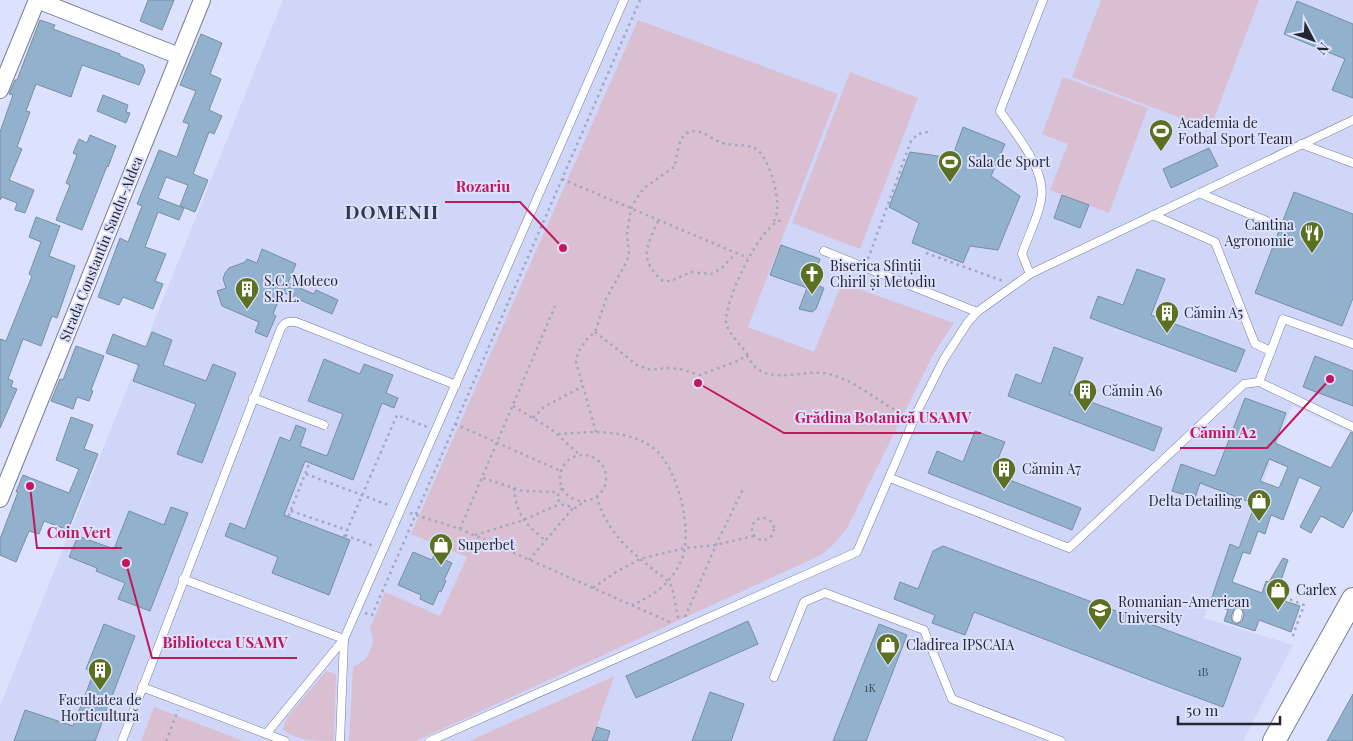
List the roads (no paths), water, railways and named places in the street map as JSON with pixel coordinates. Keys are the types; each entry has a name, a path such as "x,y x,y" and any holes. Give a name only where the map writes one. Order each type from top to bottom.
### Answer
{"street":[{"path":"0,90 37,0 179,56"},
{"name":"Strada Constantin Sandu-Aldea","path":"0,499 202,0"},
{"path":"1274,741 1353,600"}],"lane":[{"path":"266,734 344,639 624,0"},
{"path":"1030,274 1022,254 1040,206 1041,180 1035,164 1000,112 1043,0"},
{"path":"430,741 857,552 914,420 944,358 977,312 1030,274 1353,120"},
{"path":"1301,144 1353,163"},
{"path":"1199,193 1269,222"},
{"path":"1153,215 1215,242 1255,344 1271,350"},
{"path":"824,251 977,312"},
{"path":"1259,382 1284,319 1353,344"},
{"path":"122,741 280,328 289,321 296,322 456,385"},
{"path":"890,478 1069,548 1244,384 1259,382 1353,427"},
{"path":"253,398 324,425"},
{"path":"184,579 344,639"},
{"path":"774,677 804,602 825,593 924,630 952,699 1039,737 1061,741"},
{"path":"340,741 344,639"},
{"path":"142,686 285,741"}],"place":[{"name":"Academia de Fotbal Sport Team","path":"1161,152"},
{"name":"Sala de Sport","path":"950,183"},
{"name":"Rozariu","path":"563,248"},
{"name":"Cantina Agronomie","path":"1312,254"},
{"name":"Biserica Sfinții Chiril și Metodiu","path":"812,295"},
{"name":"S.C. Moteco S.R.L.","path":"247,310"},
{"name":"Cămin A5","path":"1167,334"},
{"name":"Cămin A2","path":"1330,379"},
{"name":"Grădina Botanică USAMV","path":"698,383"},
{"name":"Cămin A6","path":"1085,412"},
{"name":"Coin Vert","path":"30,486"},
{"name":"Cămin A7","path":"1004,490"},
{"name":"Delta Detailing","path":"1259,522"},
{"name":"Biblioteca USAMV","path":"126,563"},
{"name":"Superbet","path":"441,566"},
{"name":"Carlex","path":"1278,611"},
{"name":"Romanian-American University","path":"1100,631"},
{"name":"Cladirea IPSCAIA","path":"888,666"},
{"name":"Facultatea de Horticultură","path":"100,691"}],"district":[{"name":"DOMENII","path":"392,212"}]}
